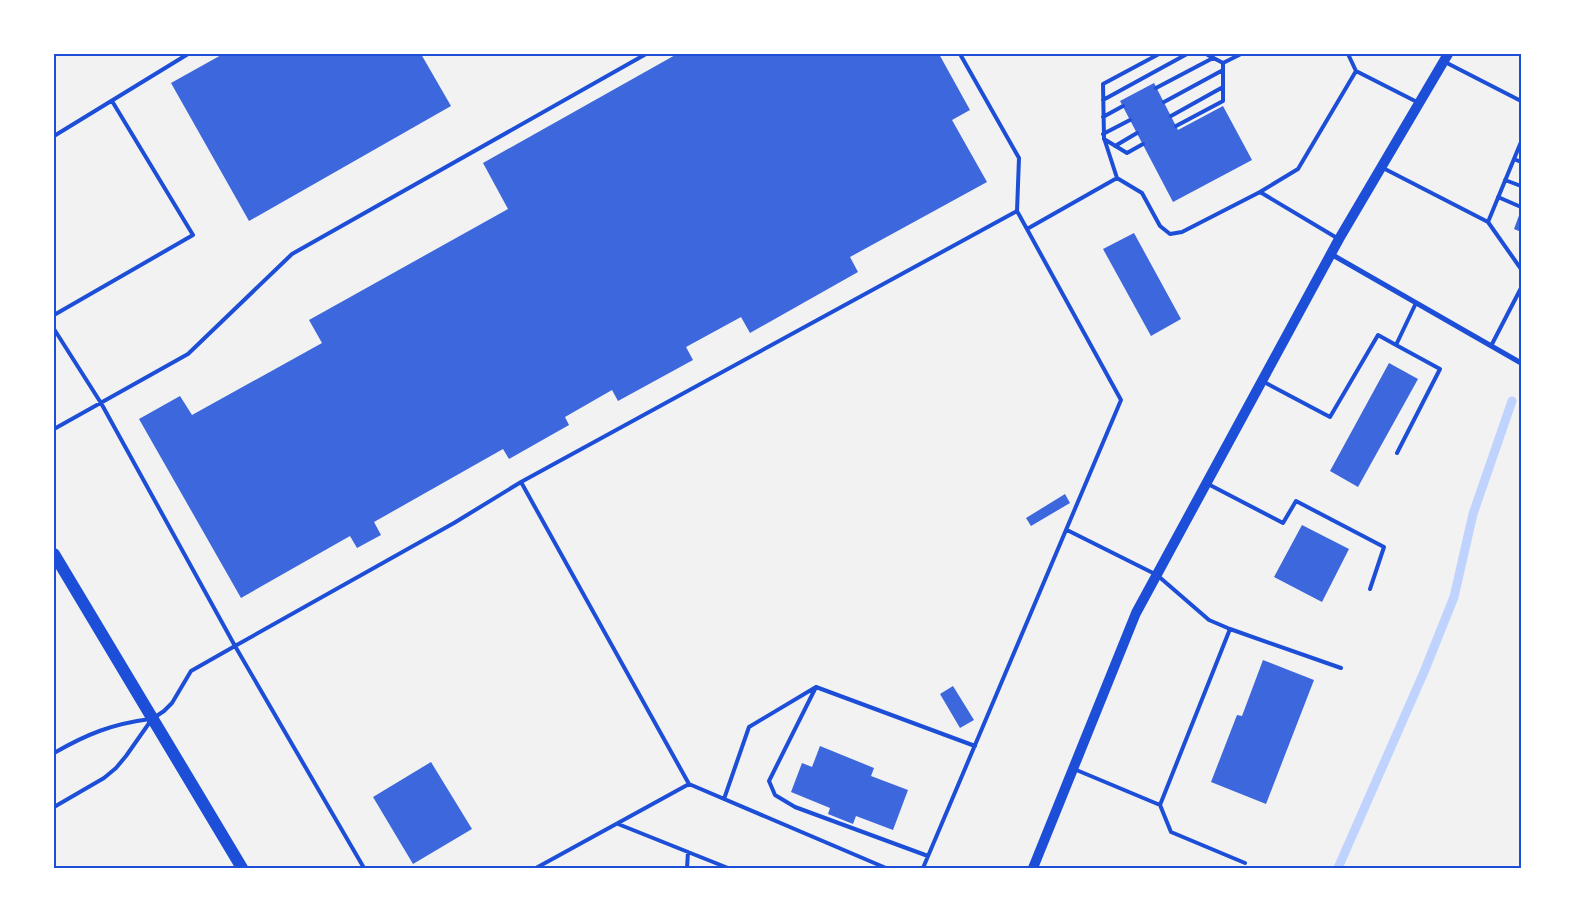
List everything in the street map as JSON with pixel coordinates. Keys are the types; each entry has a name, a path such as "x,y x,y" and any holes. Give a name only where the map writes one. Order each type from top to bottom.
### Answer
{"main road":[{"path":"1033,868 1136,613 1339,239 1446,58"},
{"path":"54,554 242,868"}],"street":[{"path":"1331,254 1521,363"}],"lane":[{"path":"54,136 188,54"},
{"path":"54,429 188,354 292,254 646,54"},
{"path":"923,868 1121,400 1017,211 1019,158 960,54"},
{"path":"1159,54 1103,84 1104,136 1117,178 1142,193 1160,226 1170,234 1182,232 1260,192 1298,169 1356,70"},
{"path":"1103,100 1187,54"},
{"path":"1206,54 1223,63"},
{"path":"1223,63 1240,54"},
{"path":"1348,54 1356,70 1419,103"},
{"path":"1156,88 1213,58"},
{"path":"1446,58 1521,101"},
{"path":"1176,126 1223,101 1223,63"},
{"path":"1164,102 1223,70"},
{"path":"1171,116 1223,87"},
{"path":"54,315 193,235 112,101"},
{"path":"1103,117 1123,106"},
{"path":"1104,136 1130,120"},
{"path":"1115,146 1137,133"},
{"path":"1104,136 1115,146 1127,153 1143,144"},
{"path":"1488,222 1521,142"},
{"path":"1514,159 1521,162"},
{"path":"1382,167 1488,222 1521,269"},
{"path":"1027,229 1117,178"},
{"path":"1505,180 1521,186"},
{"path":"1260,192 1339,239"},
{"path":"1498,197 1521,207"},
{"path":"54,807 104,778 116,768 152,719 164,711 172,702 191,671 454,523 521,482 1017,211"},
{"path":"1491,346 1521,288"},
{"path":"1396,344 1416,303"},
{"path":"54,329 101,402 236,646 364,868"},
{"path":"1262,381 1330,417 1378,335 1396,344 1440,369 1397,453"},
{"path":"521,482 689,784 886,868"},
{"path":"1206,483 1283,523 1296,501 1384,547 1370,589"},
{"path":"1067,530 1157,575 1209,620 1340,668"},
{"path":"1230,629 1160,805 1171,832 1245,864"},
{"path":"816,687 975,746"},
{"path":"724,799 749,727 816,687"},
{"path":"816,687 769,781 775,795 795,807 928,856"},
{"path":"54,753 80,738 98,731 130,722 152,719"},
{"path":"1073,769 1160,805"},
{"path":"536,868 689,784"},
{"path":"618,824 728,868"},
{"path":"687,868 688,852"}],"building":[{"path":"223,54 421,54 451,106 249,221 171,83"},
{"path":"677,54 939,54 970,110 952,120 987,182 850,257 858,272 750,333 741,317 686,347 693,360 618,401 612,390 565,417 569,425 509,459 503,449 374,522 381,535 357,548 350,536 241,598 139,419 180,396 192,415 322,343 309,320 508,209 483,163"},
{"path":"1154,83 1178,130 1223,106 1252,160 1173,202 1120,101"},
{"path":"1521,210 1521,232 1514,229"},
{"path":"1134,233 1181,319 1151,336 1103,249"},
{"path":"1389,363 1418,379 1358,487 1330,471"},
{"path":"1065,494 1070,503 1031,526 1026,518"},
{"path":"1302,525 1349,549 1322,602 1274,577"},
{"path":"1263,660 1314,680 1266,804 1211,782 1237,715 1242,716"},
{"path":"953,686 974,720 960,728 940,694"},
{"path":"820,746 874,768 871,776 908,790 893,830 856,816 853,824 828,814 830,808 791,792 802,763 812,767"},
{"path":"431,762 472,829 413,864 373,797"}],"waterway":[{"path":"1338,868 1424,672 1454,597 1473,514 1512,401"}]}
